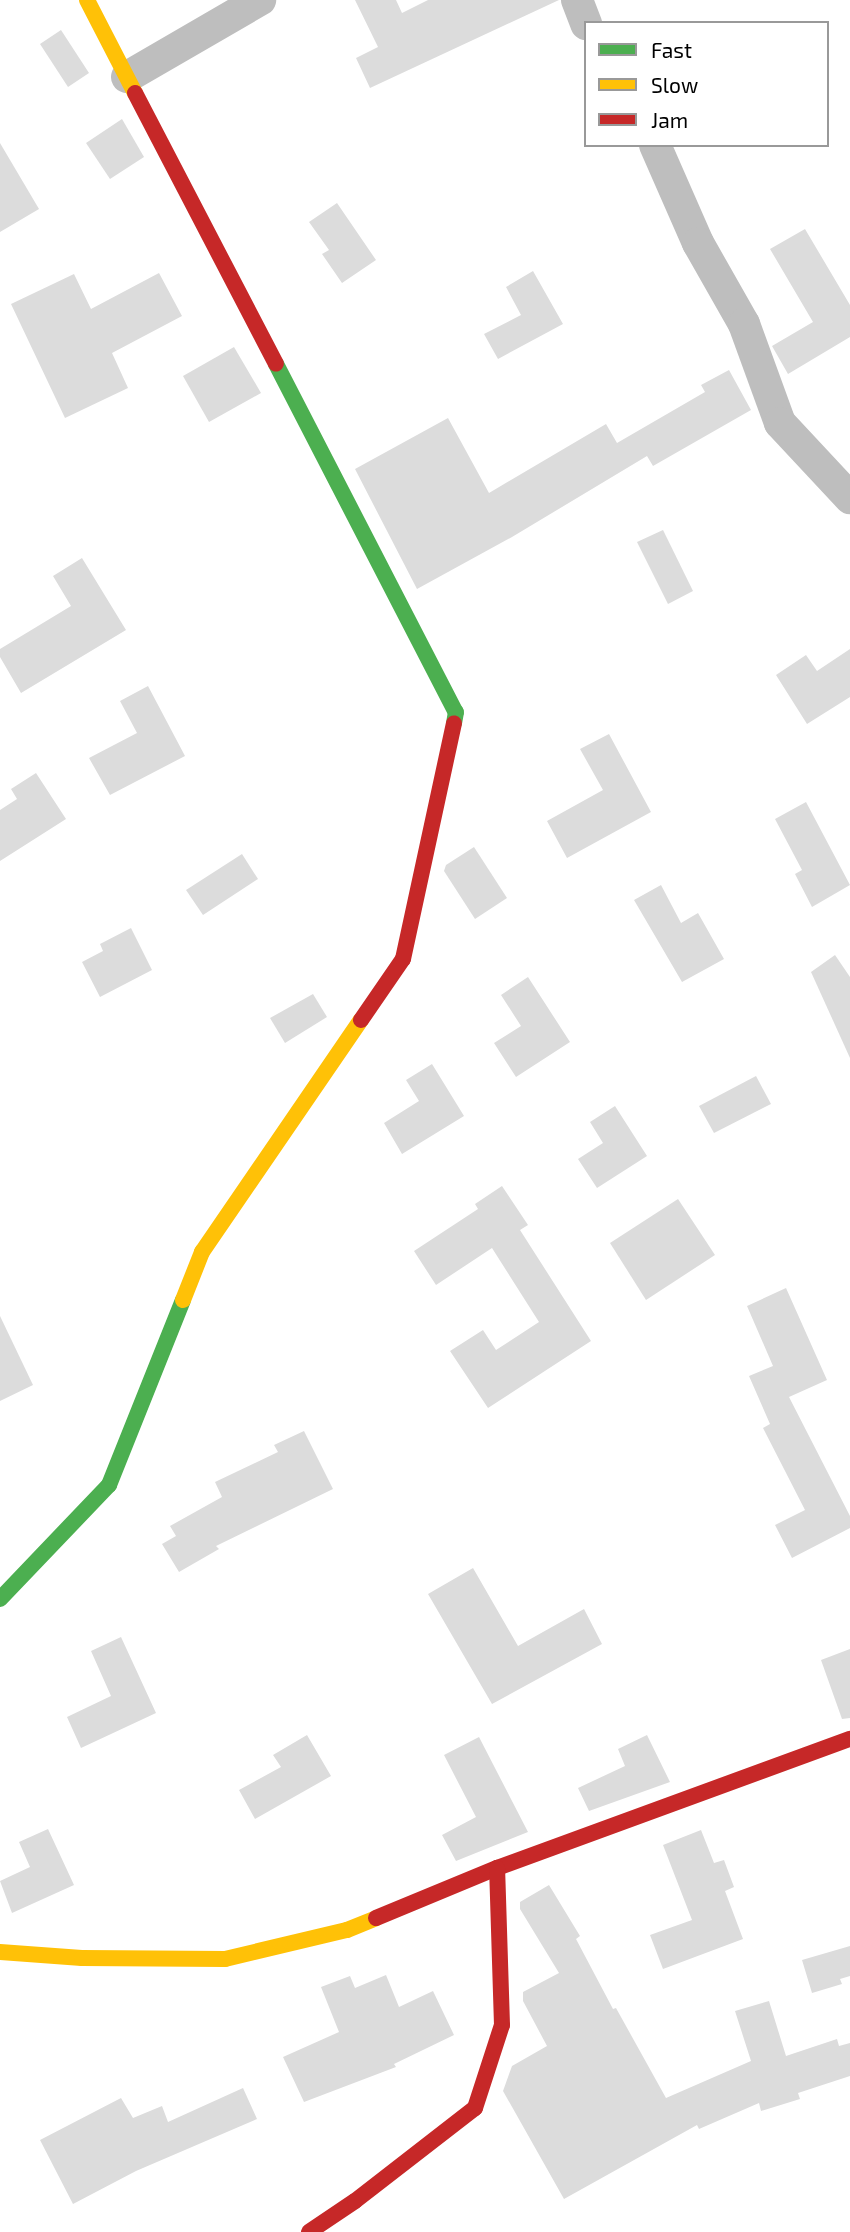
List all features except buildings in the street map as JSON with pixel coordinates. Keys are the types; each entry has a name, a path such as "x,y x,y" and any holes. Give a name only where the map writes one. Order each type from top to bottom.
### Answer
{"street":[{"path":"0,1599 109,1485 202,1252 403,959 456,712 87,0"},
{"path":"127,77 260,0"},
{"path":"577,0 585,21"},
{"path":"656,147 698,243 744,324 780,423 850,498"},
{"path":"0,1952 82,1958 225,1959 347,1930 497,1868 850,1739"},
{"path":"309,2232 355,2201 475,2108 502,2025 497,1868"}],"traffic: fast":[{"path":"276,364 456,712 454,723"},
{"path":"0,1599 109,1485 183,1300"}],"traffic: slow":[{"path":"87,0 135,93"},
{"path":"183,1300 202,1252 361,1020"},
{"path":"0,1952 82,1958 225,1959 347,1930 376,1918"}],"traffic: jam":[{"path":"135,93 276,364"},
{"path":"361,1020 403,959 454,723"},
{"path":"376,1918 497,1868 850,1739"},
{"path":"309,2232 355,2201 475,2108 502,2025 497,1868"}]}
